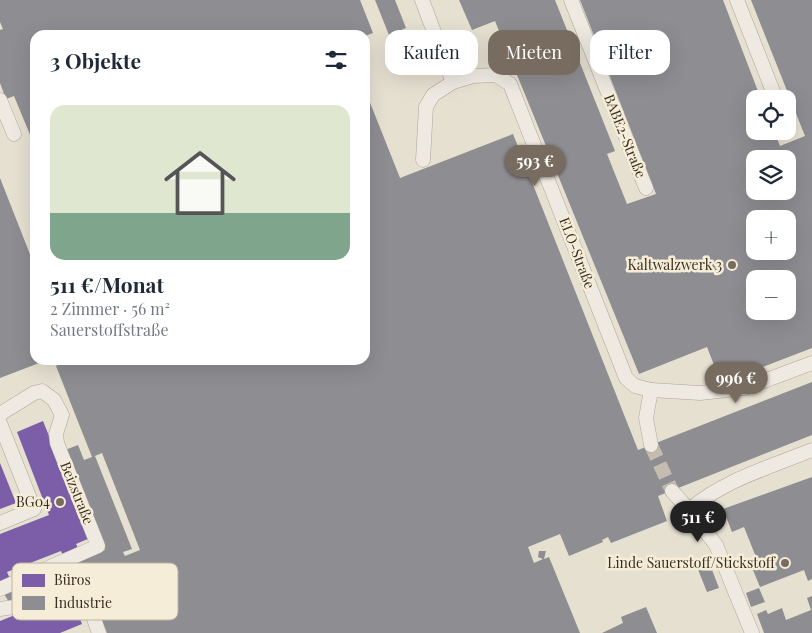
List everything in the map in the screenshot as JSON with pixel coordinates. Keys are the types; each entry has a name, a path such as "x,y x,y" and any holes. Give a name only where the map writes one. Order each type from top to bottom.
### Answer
{"street":[{"path":"422,0 453,82"},
{"name":"BABE2-Straße","path":"571,0 646,188"},
{"path":"737,0 772,90"},
{"name":"ELO-Straße","path":"423,160 426,107 433,95 453,82 473,76 496,75 510,84 626,378 635,386 651,390 700,393 745,388 812,363"},
{"path":"0,100 14,134"},
{"path":"651,390 646,418 651,445"},
{"name":"Beizstraße","path":"0,414 34,393 42,391 54,400 62,415 56,434 57,443 98,546 59,563"},
{"path":"0,423 34,509 0,523"},
{"path":"689,510 700,500 728,484 812,450"},
{"path":"672,491 716,544 752,633"},
{"name":"Beizstraße","path":"0,589 12,584"},
{"path":"94,620 99,633"}],"building: Büros":[{"name":"BG04","path":"43,421 90,538 76,544 79,550 63,556 61,551 30,563 12,563 12,570 7,572 10,579 0,583 0,534 49,515 17,432"},
{"path":"0,463 16,503 0,509"},
{"path":"12,616 12,620 80,620 82,624 60,633 0,633 0,621"}],"building: Industrie":[{"path":"0,0 360,0 373,33 370,34 370,30 30,30 30,135 14,96 6,99 0,83 0,30 3,29 0,22"},
{"path":"375,0 395,0 406,28 387,30"},
{"path":"459,0 555,0 567,30 499,30 495,21 472,30"},
{"path":"580,0 723,0 758,90 746,90 746,140 778,140 780,146 805,136 796,113 796,90 787,90 751,0 812,0 812,348 721,383 707,347 639,374 517,75 580,75 580,63 615,151 607,154 627,204 656,194 609,75 670,75 670,30 592,30"},
{"path":"370,103 400,178 513,134 638,450 812,382 812,435 658,496 667,521 611,543 608,537 602,540 603,542 569,556 560,534 528,547 534,563 543,559 538,557 539,551 546,551 544,559 549,557 580,633 107,633 102,620 178,620 178,563 74,563 105,550 65,450 78,445 84,460 92,457 56,366 370,365","holes":["102,453 140,550 125,556 123,552 132,549 95,456"]},
{"path":"0,178 30,254 30,365 34,365 0,378"},
{"path":"812,477 812,579 808,581 804,570 760,587 753,570 760,567 744,527 732,532 723,509"},
{"path":"709,562 719,588 707,592 697,567"},
{"path":"759,588 765,602 751,607 746,593"},
{"path":"12,590 12,600 9,602 4,594"},
{"path":"812,596 812,633 764,633 757,614 766,610 768,614 782,608 786,620 811,610 807,598"},
{"path":"646,607 657,633 602,633 623,623 621,617"}],"tunnel":[{"path":"651,445 672,491"}],"place":[{"name":"Kaltwalzwerk 3","path":"732,265"},
{"name":"BG04","path":"60,502"},
{"name":"Linde Sauerstoff/Stickstoff","path":"785,563"}]}
